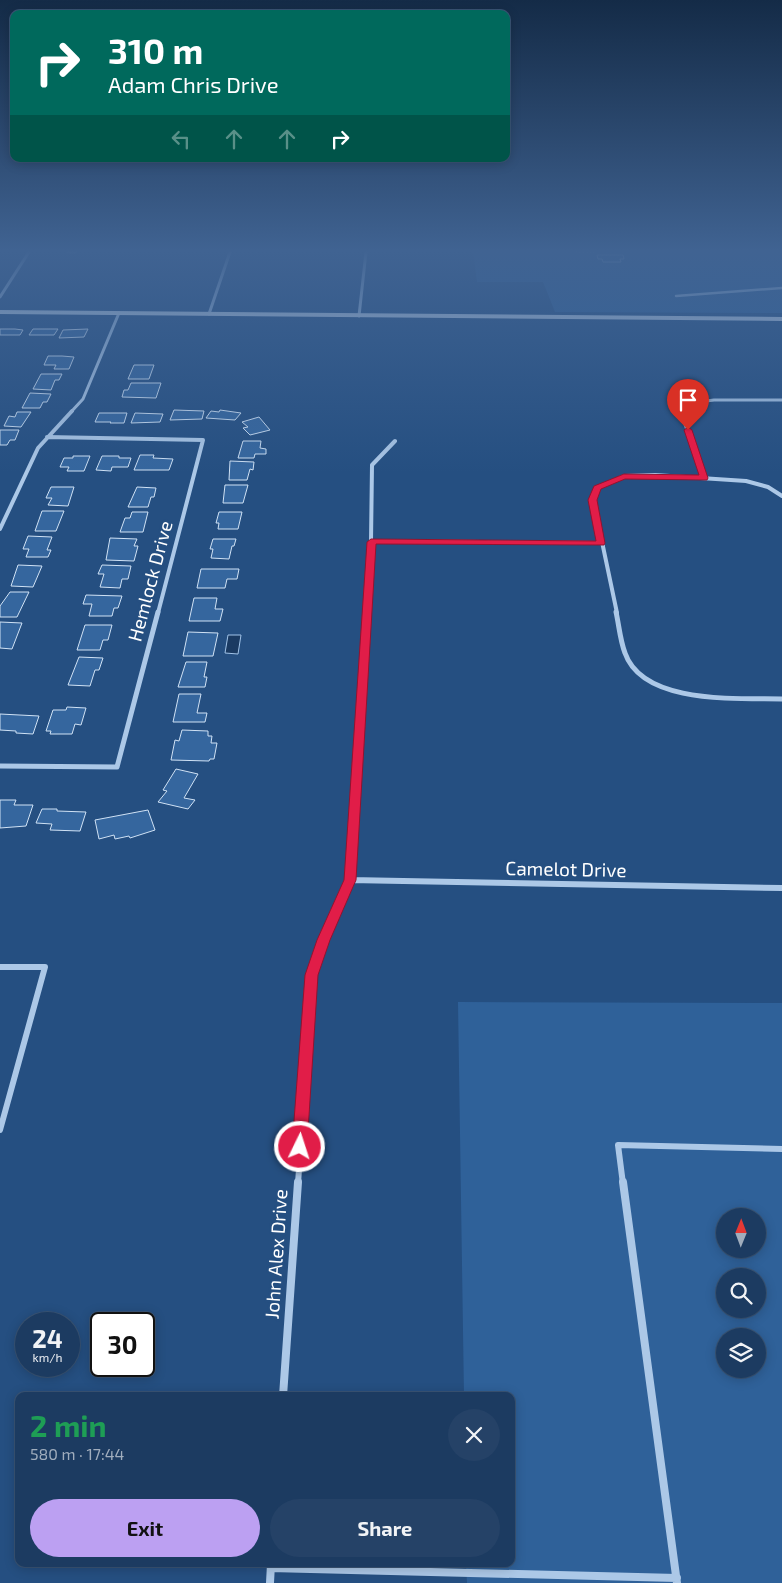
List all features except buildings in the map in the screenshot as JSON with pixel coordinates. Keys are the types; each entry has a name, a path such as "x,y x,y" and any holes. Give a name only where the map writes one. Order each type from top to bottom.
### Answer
{"street":[{"path":"0,529 38,448 83,399 114,326"},
{"path":"704,478 682,414 691,403 714,400 782,400"},
{"name":"Hemlock Drive","path":"0,766 117,766 203,440 47,437"},
{"name":"John Alex Drive","path":"283,1392 312,975 323,940 350,880 371,542 372,465 395,442"},
{"path":"782,496 758,483 655,475 624,476 597,488 592,500 625,654 633,666 648,680 672,690 733,698 782,699"},
{"path":"371,542 601,543"},
{"name":"Camelot Drive","path":"350,880 782,888"},
{"path":"0,967 45,967 0,1130"},
{"path":"300,1567 677,1580 618,1145 782,1149"},
{"path":"270,1583 271,1567"}],"shaded area":[{"path":"228,635 241,635 238,654 225,653"},
{"path":"458,1002 782,1003 782,1583 467,1583 466,1567 515,1567 515,1392 464,1392"}],"route":[{"path":"300,1147 312,975 323,940 350,880 371,542 601,543 592,500 597,488 624,476 655,475 704,478 688,430"}]}
